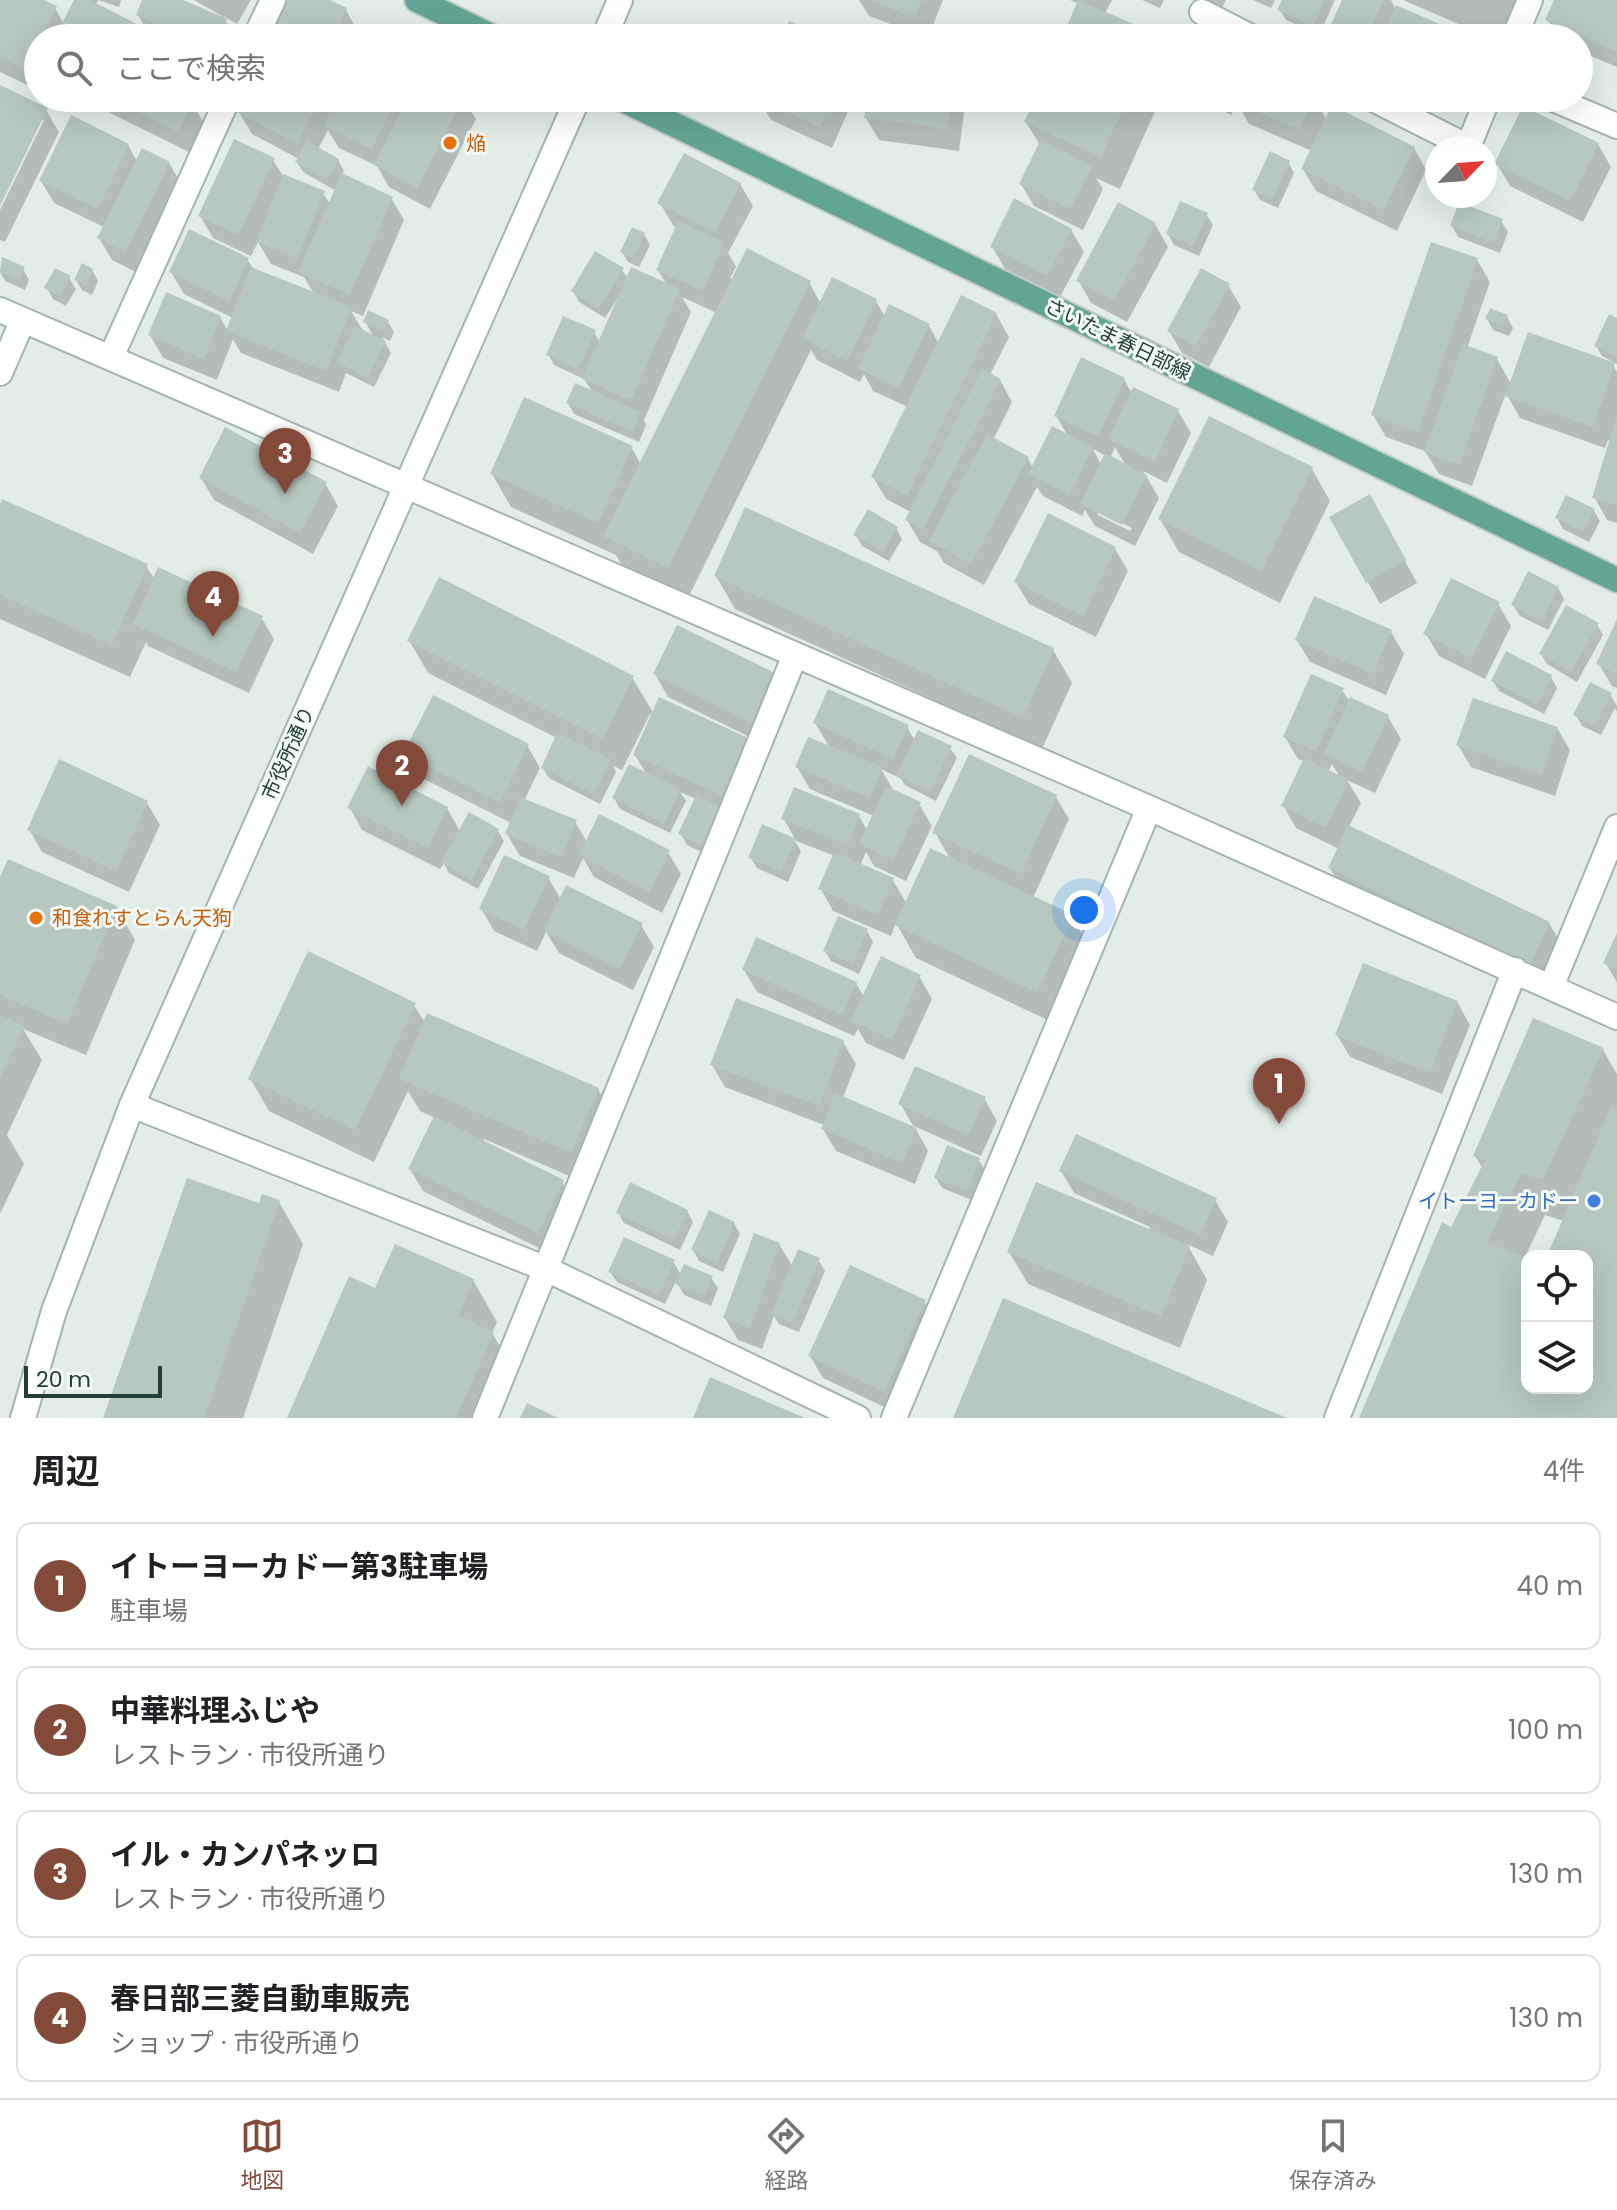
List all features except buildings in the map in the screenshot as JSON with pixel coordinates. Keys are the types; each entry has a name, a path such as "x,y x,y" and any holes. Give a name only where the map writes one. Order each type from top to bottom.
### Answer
{"main road":[{"path":"417,0 466,24"},
{"name":"さいたま春日部線","path":"648,112 1617,580"}],"street":[{"path":"262,24 273,0"},
{"path":"610,24 620,0"},
{"path":"1520,24 1530,0"},
{"path":"1202,12 1226,24"},
{"path":"111,357 222,112"},
{"name":"市役所通り","path":"23,1418 54,1311 132,1105 572,112"},
{"path":"1399,112 1468,147 1482,112"},
{"path":"1584,112 1617,126"},
{"path":"0,310 1149,808 1617,1017"},
{"path":"0,373 23,320"},
{"path":"485,1418 795,655"},
{"path":"894,1418 1149,808"},
{"path":"1551,987 1617,827"},
{"path":"1337,1418 1515,970"},
{"path":"132,1105 544,1268 858,1418"}],"place":[{"name":"焔","path":"450,143"},
{"name":"イル・カンパネッロ","path":"285,494"},
{"name":"春日部三菱自動車販売","path":"213,637"},
{"name":"中華料理ふじや","path":"402,806"},
{"name":"和食れすとらん天狗","path":"36,918"},
{"name":"イトーヨーカドー第3駐車場","path":"1279,1124"},
{"name":"イトーヨーカドー","path":"1594,1201"}]}
